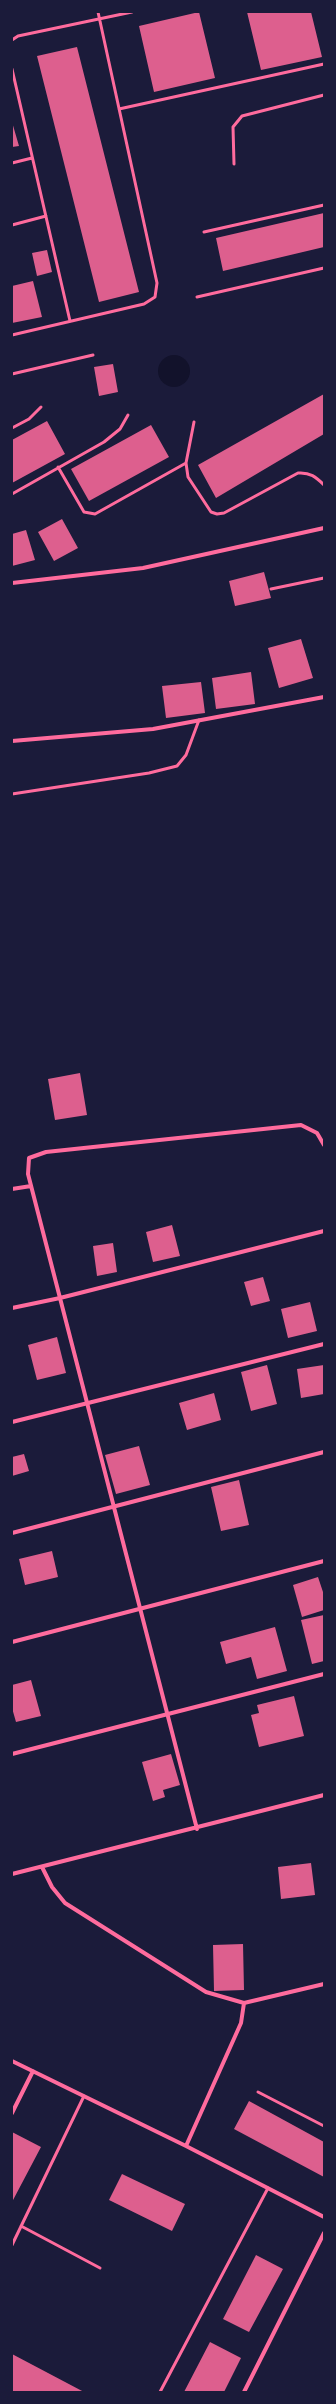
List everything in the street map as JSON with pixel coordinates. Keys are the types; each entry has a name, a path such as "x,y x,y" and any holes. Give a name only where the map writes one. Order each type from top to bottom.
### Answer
{"street":[{"path":"12,583 143,568 324,528"},
{"path":"12,741 153,729 324,698"},
{"path":"197,1829 31,1186 28,1174 29,1158 46,1152 301,1125 317,1133 324,1145"},
{"path":"12,1189 31,1186"},
{"path":"12,1308 60,1298 324,1231"},
{"path":"12,1422 324,1344"},
{"path":"12,1533 324,1452"},
{"path":"12,1642 324,1561"},
{"path":"12,1754 324,1674"},
{"path":"12,1874 197,1829 324,1795"},
{"path":"42,1867 52,1887 65,1903 206,1992 244,2003 324,1984"},
{"path":"186,2146 241,2023 244,2003"},
{"path":"12,2061 186,2146 324,2217"},
{"path":"12,2113 32,2071"},
{"path":"244,2392 324,2233"}],"lane":[{"path":"12,335 144,304 155,297 156,283 98,12"},
{"path":"12,40 18,36 132,12"},
{"path":"119,109 324,64"},
{"path":"12,69 70,321"},
{"path":"234,164 233,127 242,116 324,95"},
{"path":"12,163 32,158"},
{"path":"204,232 324,205"},
{"path":"12,225 46,216"},
{"path":"197,297 324,268"},
{"path":"12,374 93,354"},
{"path":"12,428 29,419 41,407"},
{"path":"12,494 104,442 120,429 128,415"},
{"path":"194,422 186,464 188,476 211,512 217,514 224,513 298,473 306,472 315,476 324,485"},
{"path":"58,467 84,512 95,514 186,464"},
{"path":"271,590 324,578"},
{"path":"12,794 149,773 177,766 186,755 200,720"},
{"path":"258,2092 324,2126"},
{"path":"12,2245 84,2096"},
{"path":"160,2392 268,2188"},
{"path":"21,2226 100,2268"}],"shaded area":[{"path":"171,355 177,355 187,362 190,371 189,377 183,384 177,387 171,387 161,380 158,374 158,368 165,358"}],"building":[{"path":"199,12 215,78 154,92 139,26"},
{"path":"247,12 311,12 322,57 261,70"},
{"path":"77,47 139,292 99,302 37,56"},
{"path":"12,122 19,146 12,147"},
{"path":"324,213 324,247 223,271 216,238"},
{"path":"47,250 52,272 37,276 32,253"},
{"path":"33,281 42,317 12,323 12,286"},
{"path":"113,364 118,392 99,396 94,367"},
{"path":"324,394 324,434 216,498 198,465"},
{"path":"47,421 65,454 12,483 12,440"},
{"path":"151,425 169,457 89,501 71,469"},
{"path":"62,519 78,548 54,561 38,532"},
{"path":"26,530 35,560 12,566 12,534"},
{"path":"264,572 271,598 235,606 229,581"},
{"path":"301,639 313,678 279,688 268,648"},
{"path":"251,672 255,704 216,709 212,678"},
{"path":"201,682 205,713 166,718 162,686"},
{"path":"80,1073 87,1115 55,1120 48,1079"},
{"path":"172,1225 180,1256 153,1262 146,1232"},
{"path":"113,1243 117,1272 97,1276 93,1246"},
{"path":"263,1277 270,1301 251,1306 244,1282"},
{"path":"310,1302 317,1331 288,1338 281,1309"},
{"path":"57,1337 66,1373 37,1380 28,1345"},
{"path":"267,1365 277,1404 251,1411 241,1372"},
{"path":"324,1365 324,1394 301,1398 297,1369"},
{"path":"214,1393 221,1420 187,1430 179,1403"},
{"path":"139,1446 150,1485 116,1494 105,1455"},
{"path":"24,1454 29,1471 12,1476 12,1457"},
{"path":"239,1480 249,1525 221,1531 211,1487"},
{"path":"52,1551 58,1577 25,1585 19,1559"},
{"path":"318,1577 324,1595 324,1610 302,1617 293,1585"},
{"path":"324,1615 324,1661 312,1664 301,1620"},
{"path":"275,1627 287,1671 257,1679 251,1657 226,1664 220,1642"},
{"path":"31,1680 41,1716 16,1722 12,1708 12,1685"},
{"path":"294,1696 304,1736 259,1747 251,1715 259,1713 257,1705"},
{"path":"171,1754 180,1785 163,1790 165,1797 153,1801 142,1762"},
{"path":"311,1863 315,1895 281,1899 278,1867"},
{"path":"243,1944 244,1990 214,1991 213,1945"},
{"path":"249,2101 324,2142 324,2177 234,2129"},
{"path":"12,2132 41,2147 12,2202"},
{"path":"122,2174 185,2204 172,2231 109,2200"},
{"path":"256,2255 283,2269 249,2332 223,2319"},
{"path":"210,2342 241,2358 224,2392 184,2392"},
{"path":"12,2354 84,2392 12,2392"}]}
